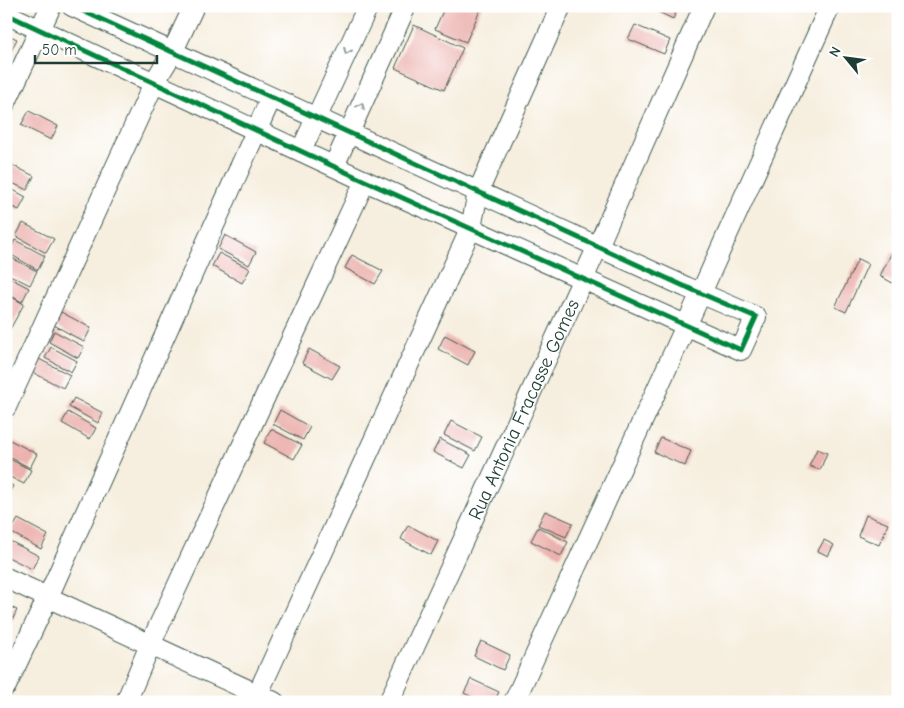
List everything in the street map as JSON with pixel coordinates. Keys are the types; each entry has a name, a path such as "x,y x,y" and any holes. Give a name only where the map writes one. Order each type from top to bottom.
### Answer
{"street":[{"path":"6,102 51,6"},
{"path":"6,14 365,181 741,350 756,317 316,119 72,6"},
{"path":"6,408 154,83 172,53 194,6"},
{"path":"301,151 368,6"},
{"path":"334,166 406,6"},
{"path":"6,578 262,699 471,228 478,192 560,6"},
{"name":"Rua Antonia Fracasse Gomes","path":"389,702 598,246 704,6"},
{"path":"514,702 830,6"},
{"path":"6,686 48,598 271,98"},
{"path":"126,702 150,645 365,181"}],"building":[{"path":"445,6 482,6 466,42 435,29"},
{"path":"646,6 679,6 673,19"},
{"path":"414,25 463,48 444,90 395,68"},
{"path":"635,25 670,40 664,54 628,39"},
{"path":"6,34 17,39 6,61"},
{"path":"29,111 58,126 51,140 21,125"},
{"path":"6,162 34,176 27,190 6,180"},
{"path":"6,186 26,197 19,210 6,204"},
{"path":"23,223 54,239 46,253 16,236"},
{"path":"225,235 256,252 249,265 218,249"},
{"path":"15,240 45,256 38,270 8,253"},
{"path":"892,252 898,255 898,286 880,276"},
{"path":"219,253 250,269 242,283 212,266"},
{"path":"6,255 37,271 30,285 6,273"},
{"path":"352,255 383,271 375,284 345,268"},
{"path":"858,259 868,264 846,312 835,307"},
{"path":"6,276 29,288 22,302 6,293"},
{"path":"6,294 24,304 9,331 6,330"},
{"path":"61,312 91,328 84,342 54,325"},
{"path":"54,331 84,347 78,358 49,342"},
{"path":"445,335 475,351 468,365 438,349"},
{"path":"51,347 77,361 71,372 45,358"},
{"path":"309,349 340,366 332,379 302,363"},
{"path":"39,359 70,375 63,388 32,372"},
{"path":"74,398 103,413 98,423 69,407"},
{"path":"280,410 310,427 303,440 273,424"},
{"path":"68,412 96,428 90,439 62,423"},
{"path":"451,421 482,437 475,451 444,435"},
{"path":"271,429 302,445 294,459 264,443"},
{"path":"6,438 37,454 30,468 6,455"},
{"path":"661,438 691,451 685,466 654,452"},
{"path":"440,439 471,455 464,468 433,452"},
{"path":"817,449 827,453 820,470 809,466"},
{"path":"6,457 31,470 24,484 6,475"},
{"path":"6,482 13,486 6,498"},
{"path":"545,511 573,523 566,537 538,525"},
{"path":"866,515 888,524 879,545 858,536"},
{"path":"18,519 48,535 41,549 10,532"},
{"path":"408,525 438,541 431,555 401,539"},
{"path":"538,527 568,542 561,556 531,541"},
{"path":"8,540 39,556 32,569 6,556 6,543"},
{"path":"824,540 834,545 828,556 818,551"},
{"path":"6,605 17,610 9,627 6,626"},
{"path":"481,641 510,655 503,670 474,656"},
{"path":"471,679 499,692 494,702 482,702 464,693"}],"cycle path":[{"path":"6,14 365,181 741,350 756,317 686,287 72,6"}]}
